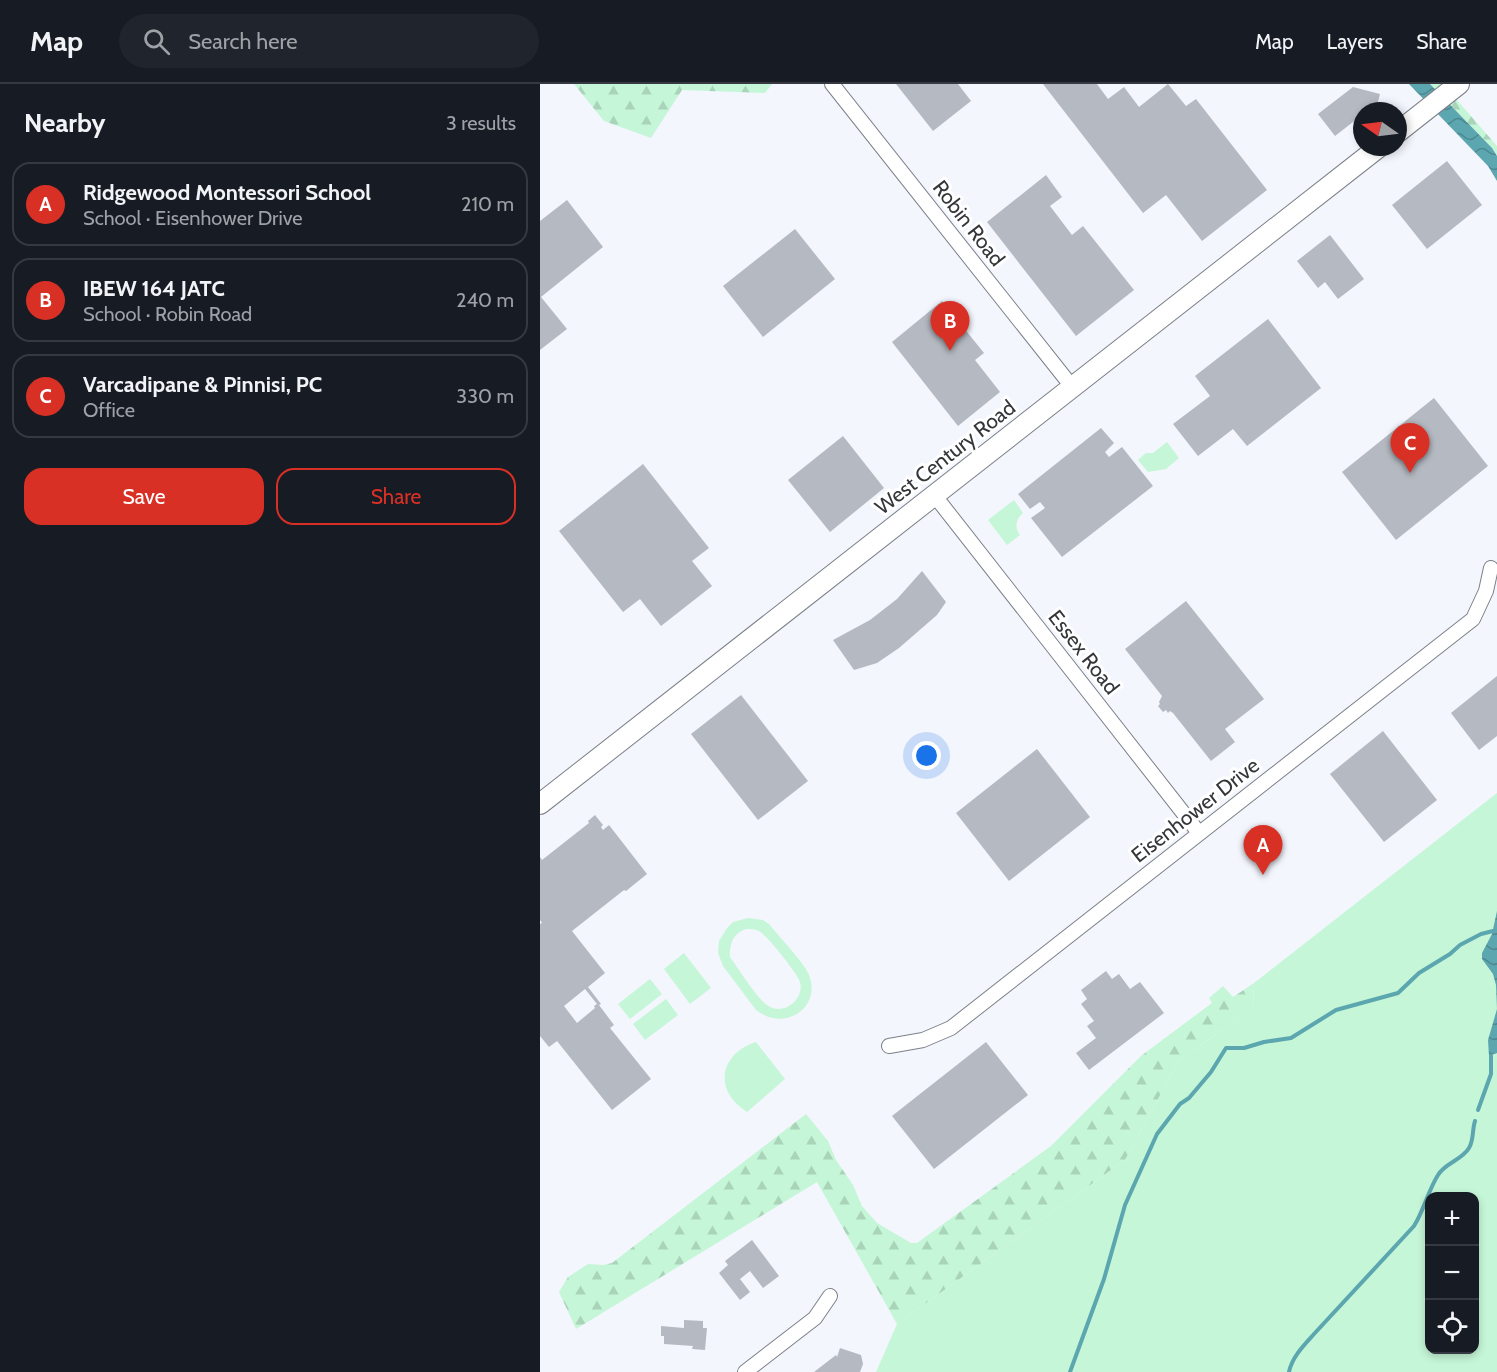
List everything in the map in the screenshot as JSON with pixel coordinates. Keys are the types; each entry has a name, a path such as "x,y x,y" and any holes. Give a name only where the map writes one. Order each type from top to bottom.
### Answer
{"main road":[{"path":"1407,125 1459,84"},
{"name":"West Century Road","path":"540,804 1368,156"}],"street":[{"name":"Robin Road","path":"832,84 1073,388"},
{"name":"Essex Road","path":"935,496 1199,833"},
{"name":"Eisenhower Drive","path":"889,1046 923,1040 951,1028 1473,619 1486,591 1491,568"},
{"path":"745,1372 815,1318 830,1296"}],"green space":[{"path":"574,84 772,84 765,93 682,90 651,138 604,121"},
{"path":"1430,84 1443,84 1497,146 1497,156 1492,148"},
{"path":"1167,442 1179,458 1166,469 1148,472 1138,460 1146,453 1153,453"},
{"path":"1014,500 1023,513 1017,523 1020,535 1007,545 988,520"},
{"path":"1497,793 1497,1372 876,1372 897,1324 1125,1160 1178,1062 1253,1007 1254,983"},
{"path":"748,918 763,920 802,963 809,975 812,987 810,998 798,1014 777,1019 756,1010 723,966 718,953 719,941 733,922","holes":["746,929 757,930 763,934 798,978 801,989 791,1005 779,1009 767,1005 753,990 730,957 730,948 735,936"]},
{"path":"684,953 711,988 690,1004 664,969"},
{"path":"650,979 662,994 630,1019 618,1004"},
{"path":"1254,983 1253,1007 1178,1062 1125,1160 897,1324 817,1182 576,1329 559,1292 568,1277 588,1264 612,1263 806,1114 828,1141 862,1206 877,1223 911,1243 917,1243 1051,1146 1141,1056 1212,1003 1209,998 1223,986 1233,997"},
{"path":"666,999 678,1015 645,1040 633,1024"},
{"path":"756,1042 785,1079 747,1112 729,1094 725,1084 725,1074 734,1055"}],"water":[{"path":"1409,84 1430,84 1492,148 1497,156 1497,181 1488,166"},
{"path":"1497,911 1497,1009 1496,985 1493,974 1482,959 1482,953 1492,934"},
{"path":"1497,1009 1497,1053 1489,1056 1488,1040"}],"building":[{"path":"896,84 958,84 971,101 933,131"},
{"path":"1043,84 1097,84 1108,99 1124,87 1139,107 1168,84 1186,106 1196,99 1267,190 1202,241 1166,195 1143,213"},
{"path":"1353,87 1380,94 1378,102 1353,102 1353,122 1335,136 1318,114"},
{"path":"1447,161 1482,205 1427,249 1392,205"},
{"path":"1046,175 1062,197 1050,206 1072,235 1083,226 1134,290 1076,336 987,222"},
{"path":"567,200 603,247 541,297 567,329 540,350 540,221"},
{"path":"795,229 835,279 763,337 723,286"},
{"path":"1330,235 1364,279 1338,299 1325,282 1318,288 1297,261"},
{"path":"942,301 984,353 975,360 1000,392 958,426 892,342"},
{"path":"1268,319 1321,388 1247,446 1233,429 1198,456 1173,424 1210,396 1195,376"},
{"path":"1434,398 1488,466 1396,540 1342,472"},
{"path":"1101,428 1114,443 1105,452 1109,457 1122,447 1153,486 1062,557 1031,518 1045,508 1040,502 1030,509 1018,494"},
{"path":"843,436 884,488 830,532 788,480"},
{"path":"643,464 709,548 692,561 712,586 661,626 640,599 623,612 559,531"},
{"path":"922,571 946,602 937,615 899,648 877,663 854,670 833,640 870,620 897,599"},
{"path":"1186,601 1264,699 1225,729 1235,742 1211,761 1173,713 1170,711 1168,713 1166,710 1163,712 1158,706 1162,696 1125,649"},
{"path":"1497,676 1497,736 1479,750 1451,713"},
{"path":"741,695 808,781 758,820 691,734"},
{"path":"1383,731 1437,800 1384,842 1330,774"},
{"path":"1037,749 1090,817 1009,881 956,813"},
{"path":"595,815 603,825 601,827 603,830 609,825 647,874 572,931 605,973 588,987 614,1025 610,1028 651,1079 612,1110 557,1041 549,1047 540,1036 540,924 542,923 540,920 540,857 542,860 589,823 588,821","holes":["585,989 597,1004 577,1023 564,1006"]},
{"path":"1106,971 1112,979 1119,974 1130,989 1140,982 1164,1013 1089,1070 1076,1053 1096,1038 1087,1026 1094,1021 1081,1004 1087,999 1081,990"},
{"path":"986,1042 1028,1095 934,1169 892,1116"},
{"path":"752,1240 779,1276 763,1288 750,1271 740,1279 750,1292 740,1300 719,1273 728,1265 725,1261"},
{"path":"684,1320 703,1321 703,1328 707,1328 705,1350 692,1349 693,1346 664,1344 661,1326 684,1328"},
{"path":"840,1348 861,1355 863,1364 860,1372 814,1372 836,1355 837,1357"}],"waterway":[{"path":"1070,1372 1104,1279 1125,1205 1157,1134 1180,1104 1189,1098 1211,1072 1226,1048 1244,1048 1291,1038 1336,1010 1398,993 1419,973 1460,945 1481,934 1493,931"},
{"path":"1478,1110 1491,1074 1491,1056"},
{"path":"1289,1372 1302,1347 1414,1226 1438,1175 1469,1148 1475,1121"}],"place":[{"name":"IBEW 164 JATC","path":"950,351"},
{"name":"Varcadipane & Pinnisi, PC","path":"1410,473"},
{"name":"Ridgewood Montessori School","path":"1263,875"}]}
